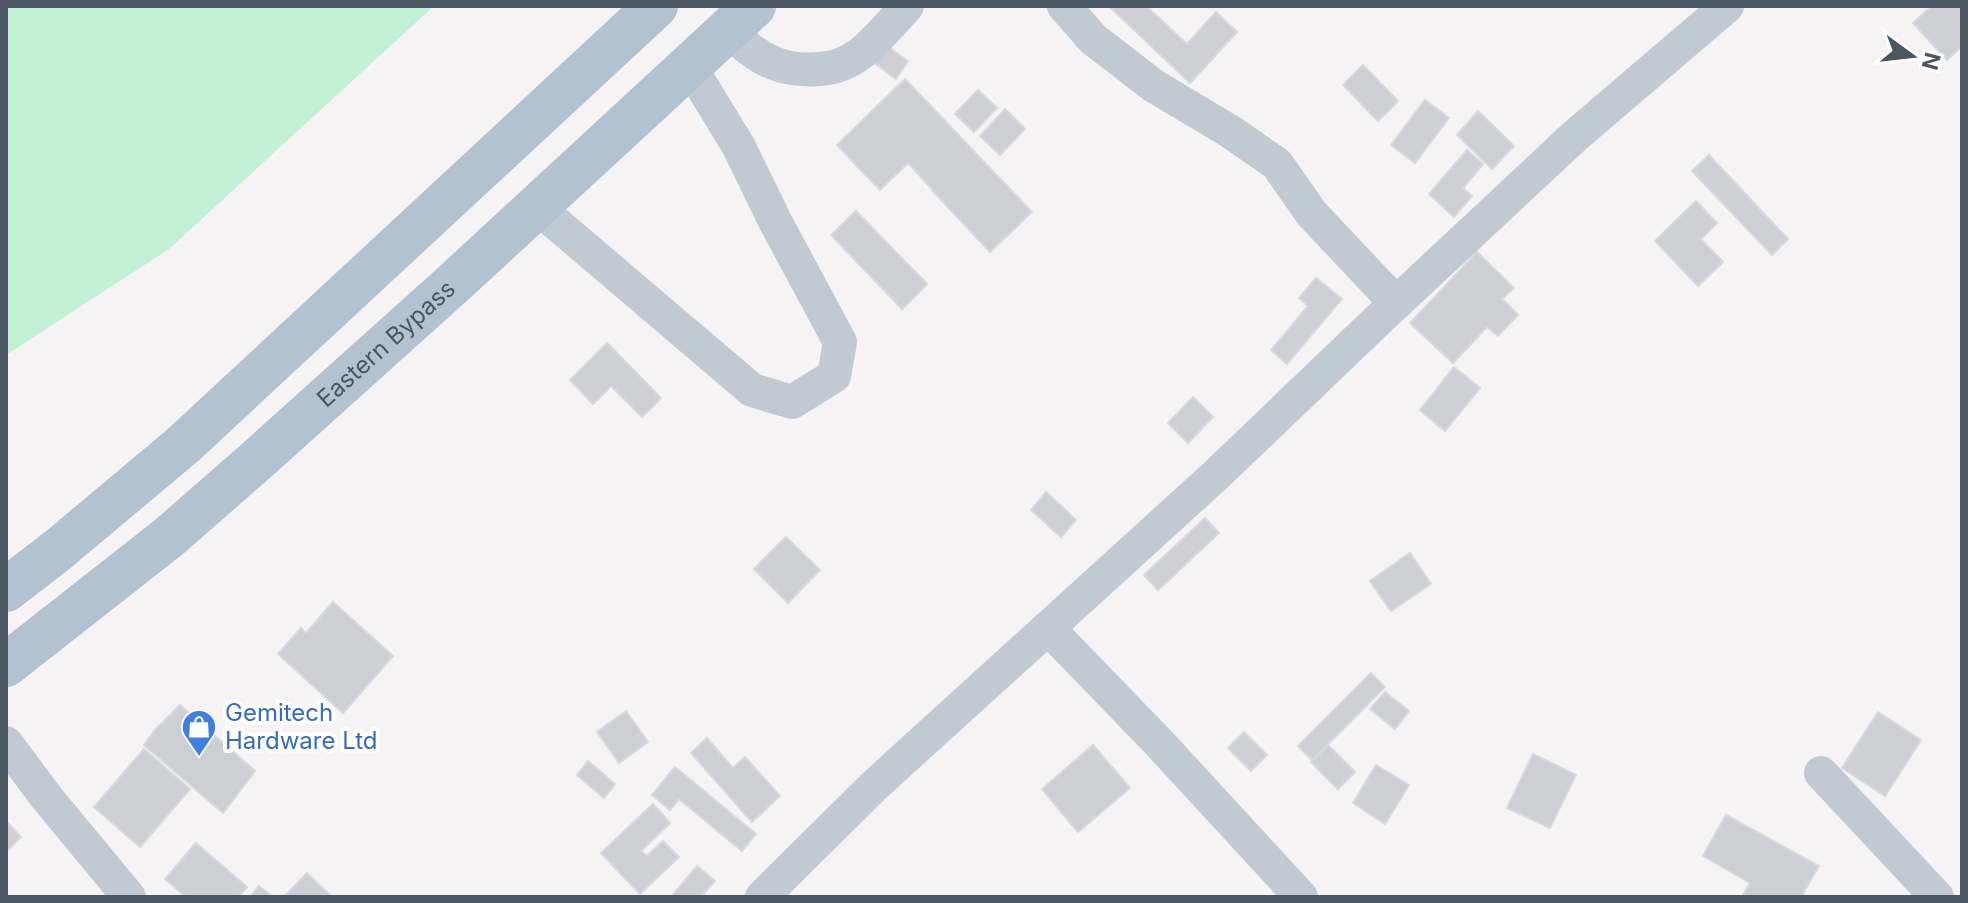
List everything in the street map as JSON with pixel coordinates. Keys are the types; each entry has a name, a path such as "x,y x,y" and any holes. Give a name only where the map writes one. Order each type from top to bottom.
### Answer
{"main road":[{"path":"6,590 183,445 656,6"},
{"name":"Eastern Bypass","path":"6,665 169,537 292,429 741,18"}],"street":[{"path":"741,18 746,48 770,62 802,71 832,68 861,54 907,6"},
{"path":"1064,6 1093,39 1154,86 1277,164 1312,214 1396,303"},
{"path":"762,897 874,786 1215,476 1575,136 1727,6"},
{"path":"537,207 752,390 792,402 834,376 840,342 739,147 689,65"},
{"path":"1048,628 1301,897"},
{"path":"6,743 129,897"},
{"path":"1821,773 1937,897"}],"green space":[{"path":"6,6 434,6 169,249 6,355"}],"building":[{"path":"1109,6 1146,6 1187,44 1216,12 1237,32 1190,83"},
{"path":"1932,6 1962,6 1962,46 1947,60 1913,23"},
{"path":"884,44 908,61 896,79 872,61"},
{"path":"1363,65 1398,101 1378,121 1343,85"},
{"path":"905,79 1032,212 990,252 908,163 880,190 837,145"},
{"path":"978,90 997,108 974,132 955,114"},
{"path":"1425,100 1449,118 1415,163 1391,145"},
{"path":"1005,109 1025,129 1000,155 980,136"},
{"path":"1478,111 1514,146 1492,169 1457,135"},
{"path":"1467,150 1483,164 1463,188 1472,196 1454,217 1429,194"},
{"path":"1709,155 1788,239 1772,255 1692,171"},
{"path":"1696,201 1717,223 1701,239 1723,262 1698,286 1655,241"},
{"path":"856,211 927,284 902,309 831,235"},
{"path":"1477,252 1514,288 1502,299 1518,315 1498,336 1487,327 1453,363 1410,323"},
{"path":"1316,278 1342,299 1287,364 1271,350 1308,306 1299,298"},
{"path":"607,343 661,398 642,417 611,386 593,404 570,380"},
{"path":"1454,367 1480,388 1445,431 1420,410"},
{"path":"1193,397 1213,417 1188,443 1168,423"},
{"path":"1046,492 1076,520 1061,537 1031,510"},
{"path":"1205,518 1219,533 1158,590 1144,575"},
{"path":"786,537 820,570 788,603 754,569"},
{"path":"1410,553 1431,584 1391,611 1370,581"},
{"path":"333,602 393,656 343,713 278,654 301,628 306,633"},
{"path":"1371,673 1385,687 1312,760 1298,746"},
{"path":"1385,692 1409,711 1395,729 1370,709"},
{"name":"Gemitech Hardware Ltd","path":"180,705 255,771 223,813 144,745"},
{"path":"626,711 648,742 619,763 597,732"},
{"path":"1878,712 1921,740 1885,796 1842,768"},
{"path":"1244,732 1267,755 1251,771 1228,748"},
{"path":"707,738 733,768 745,757 780,796 752,822 691,753"},
{"path":"1093,745 1130,788 1078,832 1042,789"},
{"path":"1328,745 1355,772 1338,789 1311,762"},
{"path":"144,749 190,789 140,847 94,807"},
{"path":"1533,754 1576,775 1550,828 1507,808"},
{"path":"588,761 615,784 604,798 577,775"},
{"path":"1376,765 1409,785 1385,824 1353,803"},
{"path":"675,767 756,834 742,851 679,799 670,810 652,795"},
{"path":"653,804 670,823 641,851 647,856 663,841 679,857 640,894 601,853"},
{"path":"1726,815 1819,866 1801,897 1742,897 1750,883 1703,856"},
{"path":"6,821 21,837 6,852"},
{"path":"196,843 247,887 238,897 186,897 165,879"},
{"path":"697,866 715,881 701,897 671,897"},
{"path":"307,873 332,897 284,897"},
{"path":"259,886 273,897 250,897"}],"place":[{"name":"Gemitech Hardware Ltd","path":"199,758"}]}
